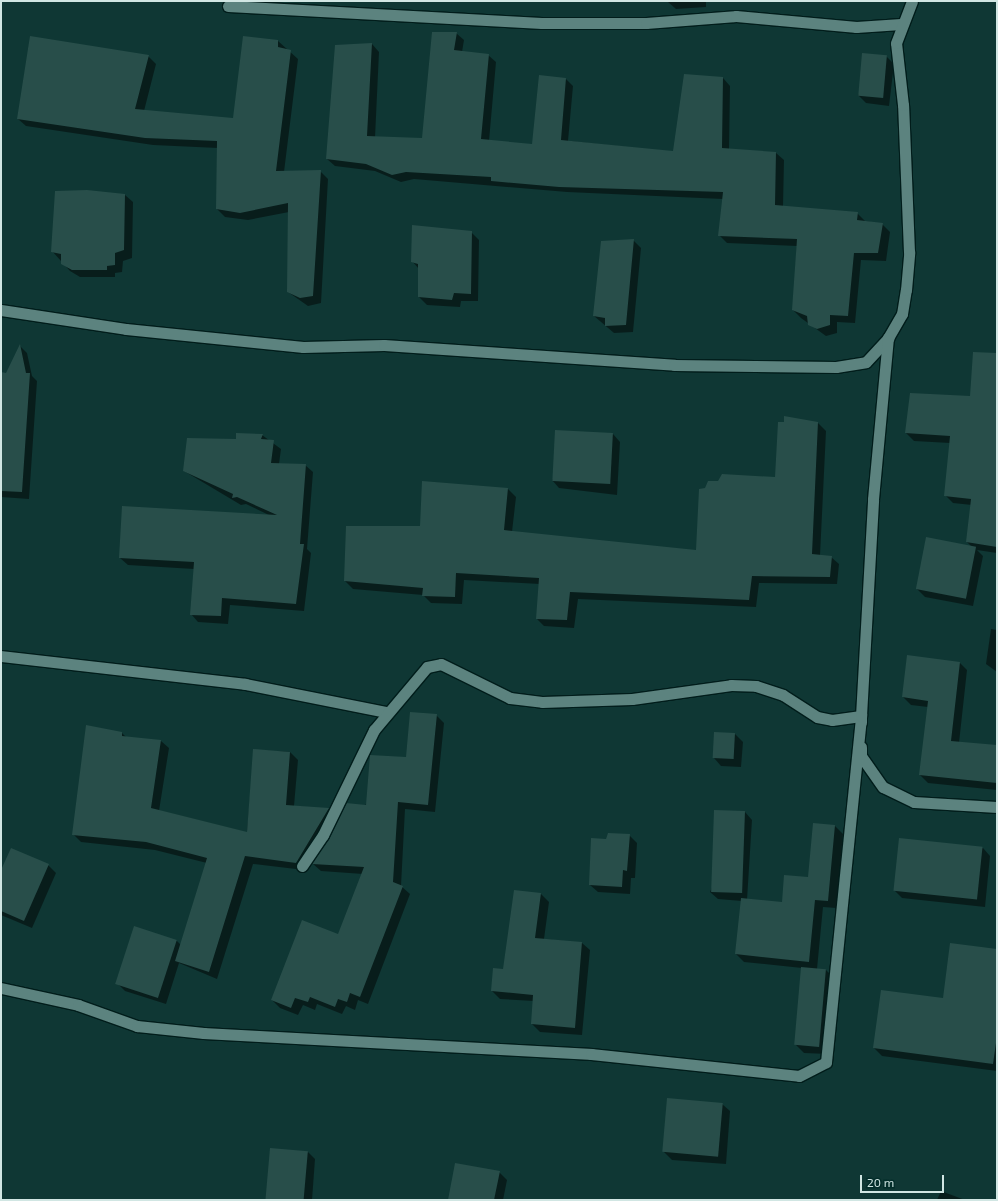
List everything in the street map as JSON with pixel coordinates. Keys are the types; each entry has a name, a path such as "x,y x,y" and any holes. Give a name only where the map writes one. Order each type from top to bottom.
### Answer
{"street":[{"path":"1,310 126,329 303,347 384,345 674,365 836,367 866,362 888,338 902,314 909,252 903,105 896,43 901,24 912,1"},
{"path":"228,6 542,23 658,22 736,16 856,27 901,24"},
{"path":"1,988 78,1005 137,1026 304,1036 358,1044 591,1054 799,1076 826,1062 861,716 874,499 888,338"},
{"path":"1,656 245,684 386,712"},
{"path":"302,866 323,835 353,768 386,712 427,667 441,664 510,698 542,702 632,699 750,686 783,695 817,717 832,720 861,716"},
{"path":"861,716 861,756 883,788 914,802 997,807"}],"building":[{"path":"432,32 457,32 454,50 489,54 481,139 532,144 539,75 566,78 561,140 673,151 684,74 723,77 722,148 776,152 775,205 858,212 857,220 883,223 878,253 854,253 848,316 830,315 830,325 817,329 808,325 807,316 792,310 797,239 718,236 723,192 559,187 491,181 491,177 406,172 392,175 366,164 326,159 335,45 372,43 367,136 422,138"},
{"path":"30,36 149,55 135,109 233,118 243,36 278,40 278,47 291,50 276,171 321,170 313,296 300,298 287,292 288,203 240,213 216,209 217,141 145,138 17,119"},
{"path":"862,53 887,55 883,98 858,96"},
{"path":"87,190 125,194 124,250 115,253 115,265 107,266 107,270 72,270 61,264 61,254 51,252 55,191"},
{"path":"412,225 472,231 471,294 454,293 452,300 418,297 418,264 411,262"},
{"path":"634,239 626,325 605,326 605,318 593,316 601,241"},
{"path":"20,344 26,373 30,373 22,492 1,491 1,372 6,373"},
{"path":"973,352 997,353 997,547 966,542 971,499 944,496 950,436 905,433 910,393 970,396"},
{"path":"784,416 818,422 812,554 832,556 830,577 752,576 749,600 570,592 567,620 536,619 539,578 456,573 455,597 422,596 423,588 344,581 346,526 420,526 422,481 508,488 504,530 696,550 699,489 705,488 708,481 718,481 722,474 775,477 778,422 784,422"},
{"path":"555,430 613,433 610,484 552,481"},
{"path":"236,433 263,434 261,439 274,440 271,463 306,464 300,544 304,544 296,604 222,598 221,616 190,615 194,562 119,558 122,506 277,515 237,497 232,498 233,494 183,471 187,438 236,439"},
{"path":"926,537 976,547 966,599 916,589"},
{"path":"907,655 960,662 951,741 997,745 997,783 919,775 928,701 902,697"},
{"path":"410,712 437,714 428,805 398,802 393,882 403,886 360,997 350,993 347,1002 338,999 335,1007 310,997 308,1002 295,998 291,1008 271,1000 302,920 338,934 364,867 312,864 346,803 366,805 370,755 406,757"},
{"path":"86,725 122,732 122,736 161,740 151,808 247,832 253,749 290,752 286,805 329,808 296,863 245,856 209,972 175,961 207,858 146,842 72,835"},
{"path":"714,732 735,733 734,759 713,758"},
{"path":"714,810 745,811 742,893 711,892"},
{"path":"813,823 835,825 828,901 815,900 809,962 735,954 741,898 782,902 784,875 808,877"},
{"path":"608,833 630,834 627,871 623,870 622,887 589,885 591,838 606,839"},
{"path":"899,838 983,847 977,899 893,891"},
{"path":"11,848 49,864 24,921 1,911 1,870"},
{"path":"514,890 541,893 535,938 582,942 575,1028 531,1024 533,995 491,991 493,968 503,969"},
{"path":"134,926 177,940 158,998 115,984"},
{"path":"950,943 997,949 997,1036 993,1064 873,1048 881,990 943,998"},
{"path":"801,967 826,969 819,1047 794,1045"},
{"path":"667,1098 723,1103 718,1157 662,1152"},
{"path":"270,1148 308,1151 304,1200 265,1200"},
{"path":"455,1163 500,1171 494,1200 448,1200"}]}
